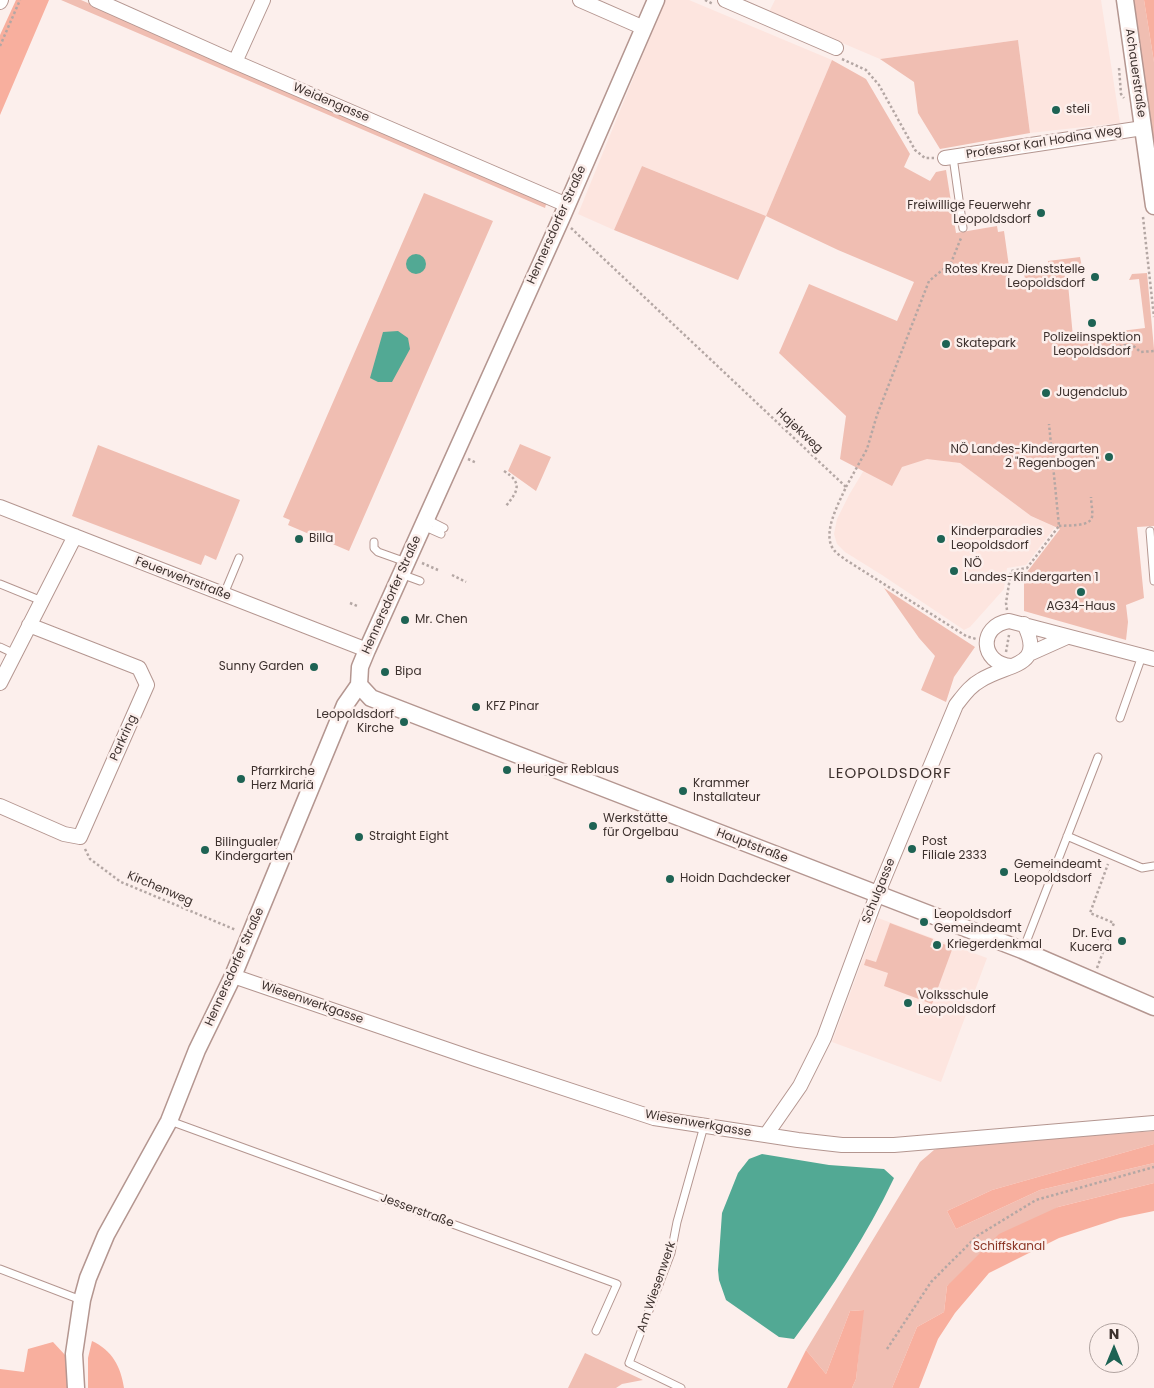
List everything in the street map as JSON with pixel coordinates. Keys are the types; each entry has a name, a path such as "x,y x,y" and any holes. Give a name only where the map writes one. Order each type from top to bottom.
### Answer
{"street":[{"name":"Weidengasse","path":"96,0 564,212"},
{"path":"235,62 263,0"},
{"path":"580,0 644,28"},
{"name":"Hennersdorfer Straße","path":"76,1388 74,1354 82,1300 88,1278 106,1235 169,1121 197,1050 250,936 344,705 359,685 360,667 366,650 409,566 424,522 564,212 656,0"},
{"name":"Achauerstraße","path":"1125,0 1143,128 1148,207"},
{"path":"719,2 838,53"},
{"name":"Professor Karl Hodina Weg","path":"949,157 1143,128"},
{"name":"Feuerwehrstraße","path":"0,507 366,650"},
{"path":"0,683 75,536"},
{"path":"1011,666 997,662 991,657 987,643 988,636 996,625 1009,622 1024,624 1067,637 1148,657"},
{"path":"1024,624 1031,637 1029,654"},
{"name":"Parkring","path":"29,625 138,668 147,686 80,837"},
{"name":"Schulgasse","path":"766,1135 800,1086 824,1038 877,894 956,705 968,688 982,679 1018,664 1029,654 1067,637"},
{"name":"Hauptstraße","path":"359,685 372,698 1022,950 1152,1005"},
{"path":"0,806 64,834 80,837"},
{"name":"Wiesenwerkgasse","path":"233,976 623,1109 654,1118 704,1126 842,1145 894,1145 1154,1123"}],"lane":[{"path":"949,157 963,228"},
{"path":"424,522 443,531"},
{"path":"1150,530 1154,581"},
{"path":"374,542 374,548 378,552 409,566 420,581"},
{"path":"224,594 240,558"},
{"path":"0,584 42,601"},
{"path":"0,647 14,654"},
{"path":"1120,718 1148,657"},
{"path":"1022,950 1098,757"},
{"path":"1067,836 1142,868 1154,866"},
{"name":"Jesserstraße","path":"169,1121 617,1284 596,1331"},
{"name":"Am Wiesenwerk","path":"681,1388 629,1362 671,1253 677,1222 704,1126"},
{"path":"0,1269 82,1300"}],"path":[{"path":"0,46 20,0"},
{"path":"705,0 719,2"},
{"path":"838,53 866,70 879,85 915,150 926,158 949,157"},
{"path":"1148,207 1154,317"},
{"name":"Hajekweg","path":"564,212 846,487"},
{"path":"963,228 960,244 951,263 929,281 877,415 867,449 846,487 828,536 833,549 846,560 966,636 987,643"},
{"path":"1114,348 1129,344 1140,352 1154,351"},
{"path":"1011,666 1005,658 1010,631 1006,603 1011,571 1027,568 1059,526 1049,424"},
{"path":"468,459 477,463"},
{"path":"504,471 514,478 517,488 514,496 506,506"},
{"path":"1059,526 1086,524 1090,521 1092,517 1091,497"},
{"path":"409,566 438,570"},
{"path":"452,576 466,582"},
{"path":"350,603 357,606"},
{"name":"Kirchenweg","path":"80,837 90,859 121,882 250,936"},
{"path":"1092,979 1114,923 1090,913 1111,855"},
{"path":"886,1349 931,1282 977,1236 1036,1200 1154,1167"}],"shaded area":[{"path":"61,0 81,0 547,201 545,208"},
{"path":"665,0 689,0 832,60 766,216 642,166 614,230 578,214"},
{"path":"775,0 1101,0 1120,123 1030,133 1018,40 880,59 769,12"},
{"path":"1133,0 1144,0 1154,62 1154,144"},
{"path":"1018,40 1030,133 940,149 918,113 914,82 880,59"},
{"path":"832,60 866,79 910,154 904,167 930,181 936,172 946,170 956,233 997,226 998,232 1004,231 1011,281 1025,280 1024,272 1049,269 1048,261 1080,257 1083,272 1064,274 1068,284 1073,337 1145,328 1139,279 1129,280 1132,274 1147,273 1154,349 1154,526 1137,527 1144,598 1126,605 1128,622 1126,640 1024,611 1024,576 1060,529 1031,516 960,463 927,459 902,467 892,486 840,459 846,416 779,353 809,284 897,321 914,282 838,250 766,216"},
{"path":"642,166 766,216 738,280 614,230"},
{"path":"424,193 493,221 349,551 288,525 290,520 283,517"},
{"path":"412,254 420,254 426,260 426,268 420,274 412,274 406,268 406,260"},
{"path":"398,331 408,338 410,349 392,382 378,382 370,378 383,332"},
{"path":"520,444 551,457 536,491 508,471"},
{"path":"98,445 240,500 216,560 205,555 201,565 72,516"},
{"name":"Kinderparadies Leopoldsdorf","path":"876,450 960,463 1031,516 1055,527 1026,565 1007,568 1004,589 970,627 964,630 845,552 837,544 834,534 837,519"},
{"path":"884,588 975,647 954,677 946,702 921,690 935,656 919,638"},
{"name":"Volksschule Leopoldsdorf","path":"878,918 987,958 941,1082 832,1042"},
{"path":"890,923 933,939 930,947 940,950 943,944 953,947 932,1004 884,986 888,973 864,965 866,959 876,962"},
{"path":"1154,1131 1154,1144 992,1190 947,1211 956,1229 1040,1190 1154,1163 1154,1183 1058,1207 947,1286 944,1312 917,1327 892,1388 852,1388 856,1379 863,1310 850,1311 826,1374 806,1350 920,1162 934,1150 943,1147"},
{"path":"762,1154 829,1165 884,1169 894,1178 848,1261 794,1339 779,1337 726,1300 719,1280 722,1213 738,1173 749,1159"},
{"path":"585,1353 643,1380 622,1384 616,1388 568,1388"}],"green space":[{"path":"16,0 49,0 0,115 0,35"},
{"path":"1144,0 1154,0 1154,62"},
{"name":"Schiffskanal","path":"1154,1144 1154,1163 1040,1190 956,1229 947,1211 992,1190"},
{"name":"Schiffskanal","path":"1154,1183 1154,1211 1120,1218 1059,1238 989,1273 955,1313 938,1339 919,1388 892,1388 917,1327 944,1312 947,1286 999,1234 1058,1207"},
{"path":"864,1310 856,1379 852,1388 787,1388 806,1350 826,1374 850,1311"},
{"path":"92,1341 110,1354 121,1373 124,1388 88,1388 88,1358"},
{"path":"53,1342 66,1356 67,1388 0,1388 0,1369 24,1372 28,1349"}],"place":[{"name":"steli","path":"1056,110"},
{"name":"Freiwillige Feuerwehr Leopoldsdorf","path":"1041,213"},
{"name":"Rotes Kreuz Dienststelle Leopoldsdorf","path":"1095,277"},
{"name":"Polizeiinspektion Leopoldsdorf","path":"1092,323"},
{"name":"Skatepark","path":"946,344"},
{"name":"Jugendclub","path":"1046,393"},
{"name":"NÖ Landes-Kindergarten 2 \"Regenbogen\"","path":"1109,457"},
{"name":"Billa","path":"299,539"},
{"name":"Kinderparadies Leopoldsdorf","path":"941,539"},
{"name":"NÖ Landes-Kindergarten 1","path":"954,571"},
{"name":"AG34-Haus","path":"1081,592"},
{"name":"Mr. Chen","path":"405,620"},
{"name":"Sunny Garden","path":"314,667"},
{"name":"Bipa","path":"385,672"},
{"name":"KFZ Pinar","path":"476,707"},
{"name":"Leopoldsdorf Kirche","path":"404,722"},
{"name":"Heuriger Reblaus","path":"507,770"},
{"name":"Pfarrkirche Herz Mariä","path":"241,779"},
{"name":"Krammer Installateur","path":"683,791"},
{"name":"Werkstätte für Orgelbau","path":"593,826"},
{"name":"Straight Eight","path":"359,837"},
{"name":"Post Filiale 2333","path":"912,849"},
{"name":"Bilingualer Kindergarten","path":"205,850"},
{"name":"Gemeindeamt Leopoldsdorf","path":"1004,872"},
{"name":"Hoidn Dachdecker","path":"670,879"},
{"name":"Leopoldsdorf Gemeindeamt","path":"924,922"},
{"name":"Dr. Eva Kucera","path":"1122,941"},
{"name":"Kriegerdenkmal","path":"937,945"},
{"name":"Volksschule Leopoldsdorf","path":"908,1003"}],"district":[{"name":"LEOPOLDSDORF","path":"890,774"}]}
